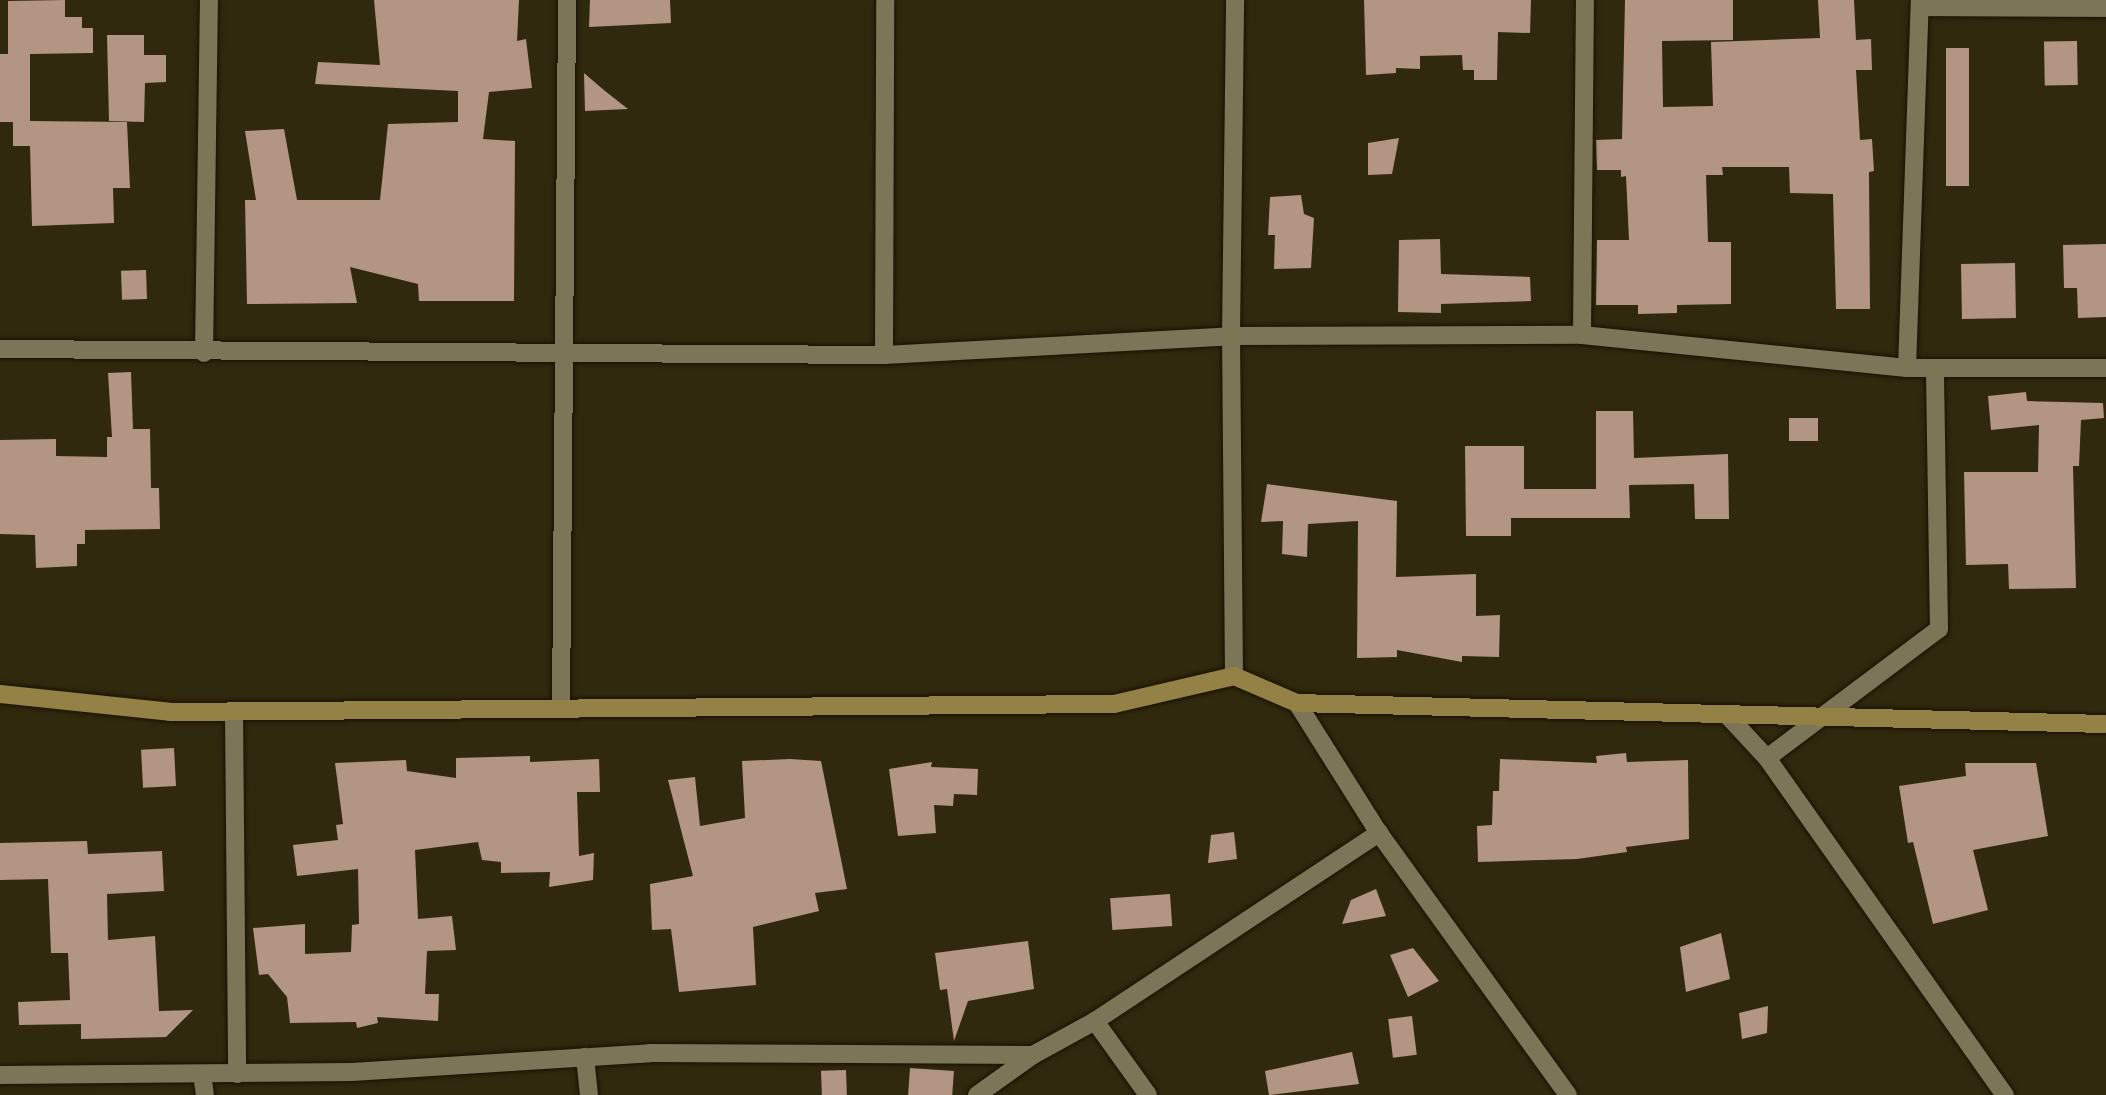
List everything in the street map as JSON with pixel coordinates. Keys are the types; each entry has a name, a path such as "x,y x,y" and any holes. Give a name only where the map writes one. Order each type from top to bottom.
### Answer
{"street":[{"path":"204,353 209,0"},
{"path":"561,708 567,355 567,0"},
{"path":"884,355 885,0"},
{"path":"1234,676 1231,336 1236,0"},
{"path":"1582,335 1585,0"},
{"path":"1907,368 1920,3 2106,8"},
{"path":"0,349 204,353 884,355 1231,336 1582,335 1907,368 2106,368"},
{"path":"1767,758 1826,718 1938,629 1935,368"},
{"path":"0,694 171,712 1114,704 1234,676 1297,703 2106,724"},
{"path":"1297,703 1379,833 1568,1095"},
{"path":"234,711 237,1074"},
{"path":"1727,715 1767,758 2005,1095"},
{"path":"977,1095 1033,1055 1095,1021 1379,833"},
{"path":"1095,1021 1149,1095"},
{"path":"0,1075 352,1072 585,1057 848,1051 1033,1055"},
{"path":"585,1057 589,1095"},
{"path":"202,1074 205,1095"}],"building":[{"path":"65,0 65,17 82,17 82,28 93,28 93,53 30,54 30,121 127,122 130,188 113,188 114,223 32,226 30,146 13,146 13,122 0,122 0,54 8,54 8,1"},
{"path":"374,0 519,0 517,41 526,39 532,88 489,92 483,139 515,141 514,301 419,301 418,284 350,267 357,303 247,304 245,200 256,200 245,131 284,129 297,200 380,200 388,124 458,122 458,91 315,84 318,62 380,65"},
{"path":"590,0 670,0 671,23 589,27"},
{"path":"1364,0 1531,0 1530,33 1498,32 1497,80 1474,80 1474,70 1463,70 1462,55 1420,56 1420,69 1396,68 1396,73 1366,75"},
{"path":"1625,0 1733,0 1733,40 1662,41 1663,107 1713,106 1711,42 1820,38 1818,0 1854,0 1856,40 1871,39 1872,70 1856,70 1860,140 1872,139 1874,171 1869,172 1870,309 1836,309 1833,194 1790,193 1789,167 1722,167 1723,175 1706,175 1708,242 1731,242 1731,304 1677,305 1677,313 1638,314 1638,305 1596,305 1597,240 1629,240 1626,176 1621,177 1621,170 1597,170 1596,140 1622,139"},
{"path":"107,35 144,35 144,55 166,55 166,82 145,83 144,122 109,121"},
{"path":"2077,41 2078,85 2045,86 2044,42"},
{"path":"1946,48 1969,48 1969,186 1946,186"},
{"path":"584,73 605,91 628,109 585,111"},
{"path":"1399,138 1392,174 1368,175 1368,143"},
{"path":"1301,195 1304,214 1314,218 1311,268 1274,269 1275,235 1268,235 1270,197"},
{"path":"1440,239 1441,274 1530,277 1531,301 1441,304 1441,313 1398,312 1399,240"},
{"path":"2106,244 2106,317 2078,318 2077,288 2064,288 2063,245"},
{"path":"2015,263 2016,318 1962,319 1961,264"},
{"path":"146,270 147,299 122,300 121,271"},
{"path":"131,372 133,429 150,429 151,488 159,488 160,529 85,530 85,544 77,544 77,566 36,568 35,535 0,534 0,440 56,439 56,456 107,457 107,437 112,437 108,373"},
{"path":"2026,392 2027,401 2103,403 2104,418 2081,420 2079,466 2073,466 2076,588 2009,589 2008,564 1966,565 1964,472 2038,472 2039,425 1991,430 1988,396"},
{"path":"1596,411 1633,411 1634,458 1728,454 1729,519 1695,519 1694,484 1629,485 1630,518 1511,518 1511,536 1466,536 1465,446 1524,446 1524,489 1596,489"},
{"path":"1789,418 1818,418 1818,441 1789,441"},
{"path":"1267,484 1397,501 1396,577 1476,574 1476,616 1500,615 1499,657 1462,656 1462,662 1397,650 1397,657 1357,658 1358,521 1308,524 1307,557 1282,554 1283,521 1261,522"},
{"path":"174,748 176,786 143,788 141,750"},
{"path":"1626,753 1627,762 1688,760 1689,839 1626,847 1627,852 1577,859 1478,862 1477,826 1492,825 1493,791 1499,791 1500,759 1597,763 1596,756"},
{"path":"530,756 530,762 599,759 600,792 577,792 579,856 594,853 593,880 549,887 550,872 501,873 501,862 482,860 478,842 415,850 418,919 452,916 456,950 427,951 425,994 439,994 438,1021 377,1017 378,1023 357,1028 356,1022 290,1023 287,997 268,974 259,975 253,928 305,924 305,954 351,952 352,925 359,924 358,869 297,876 293,845 338,840 336,825 343,824 335,763 406,760 407,771 456,778 456,758"},
{"path":"790,759 821,761 847,889 815,893 819,911 753,927 756,985 679,992 671,929 652,930 650,884 693,876 668,780 695,777 700,826 745,818 742,761"},
{"path":"932,762 931,767 978,769 977,795 954,794 953,806 934,805 936,833 898,836 889,769"},
{"path":"1965,763 2036,763 2048,836 1973,850 1988,910 1933,924 1913,842 1908,843 1899,786 1966,776"},
{"path":"1234,832 1237,859 1208,863 1211,835"},
{"path":"87,841 88,854 162,851 164,891 107,894 108,940 155,936 159,1011 193,1010 166,1037 81,1039 81,1024 19,1025 18,1002 70,1000 68,953 51,953 48,879 0,880 0,843"},
{"path":"1376,889 1386,916 1342,924 1351,900"},
{"path":"1170,894 1172,926 1112,930 1110,898"},
{"path":"1721,933 1730,979 1686,992 1680,947"},
{"path":"1028,941 1034,989 968,1001 954,1041 947,989 940,990 935,953"},
{"path":"1413,948 1439,981 1408,997 1390,955"},
{"path":"1768,1006 1767,1033 1742,1039 1739,1013"},
{"path":"1412,1016 1417,1055 1393,1058 1388,1019"},
{"path":"1352,1052 1359,1084 1269,1095 1265,1071"},
{"path":"910,1068 954,1071 952,1095 908,1095"},
{"path":"846,1070 847,1095 822,1095 821,1071"}]}
